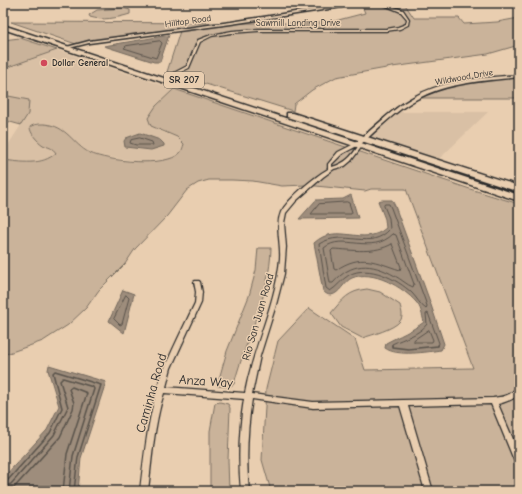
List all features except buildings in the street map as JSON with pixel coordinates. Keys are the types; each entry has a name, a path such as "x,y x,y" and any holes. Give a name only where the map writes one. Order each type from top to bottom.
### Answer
{"highway":[{"name":"SR 207","path":"3,22 170,76 519,198"},
{"name":"SR 207","path":"3,27 361,143 519,189"}],"street":[{"name":"Hilltop Road","path":"65,48 73,45 360,3"},
{"name":"Sawmill Landing Drive","path":"170,76 188,67 199,41 211,35 245,30 386,30 399,28 407,24 408,20 402,11 380,3"},
{"name":"Wildwood Drive","path":"361,143 409,102 429,92 462,83 519,76"},
{"name":"Rio San Juan Road","path":"330,169 330,164 340,153 361,143"},
{"name":"Rio San Juan Road","path":"245,491 244,450 248,396 256,357 276,296 281,273 283,249 282,219 285,209 330,169 341,166 349,161 361,143"},
{"name":"Caminha Road","path":"144,491 149,446 156,407 170,362 198,303 199,292 197,282"},
{"name":"Anza Way","path":"162,390 248,396 313,405 493,402 505,400 514,396 519,389"},
{"path":"493,402 519,462"},
{"path":"403,403 429,491"}],"shaded area":[{"path":"361,3 404,3 414,18 459,18 464,24 497,22 519,18 519,45 488,54 392,67 336,77 312,90 294,104 293,111 167,72 180,31 237,23 327,23 365,13"},
{"path":"124,8 130,10 130,14 105,19 90,17 89,15 97,10"},
{"path":"11,22 229,23 76,44"},
{"path":"20,38 57,50 8,67 3,73 3,40"},
{"path":"57,50 174,89 156,106 162,132 177,137 184,144 180,153 169,159 142,162 101,156 90,153 81,146 43,145 52,147 57,152 51,158 32,162 3,160 3,153 28,114 29,100 3,95 3,73 8,67","holes":["140,133 160,140 151,150 125,147 126,138"]},
{"path":"519,77 519,98 419,98 455,86 481,81"},
{"path":"174,89 470,189 519,204 519,491 271,491 262,460 266,389 278,341 309,308 355,339 365,370 473,368 406,189 371,189 365,191 306,185 282,186 253,181 232,180 209,180 198,183 187,190 167,216 135,249 125,264 99,290 86,308 68,325 43,341 3,355 3,160 31,162 44,160 56,153 52,149 43,145 31,132 30,127 42,124 52,125 59,128 84,149 98,156 136,162 150,162 173,158 181,152 184,144 177,137 151,126 148,118 156,106"},
{"path":"3,95 29,100 28,114 21,125 3,120"},
{"path":"400,112 488,112 439,159 370,137"},
{"path":"258,248 271,248 270,266 257,317 234,384 228,387 217,386 227,351 249,296 256,270"},
{"path":"367,289 380,292 400,305 402,317 393,327 362,338 341,327 331,313 346,296 360,290"},
{"path":"220,402 228,404 230,408 228,460 229,491 210,491 210,431 215,403"}],"water":[{"path":"169,35 160,62 154,62 104,46"},
{"path":"140,133 160,140 164,146 151,150 125,147 124,141 126,138"},
{"path":"351,195 358,218 299,219 316,200 343,199"},
{"path":"392,200 395,206 444,344 441,350 420,353 404,353 390,351 385,348 386,343 424,322 418,304 410,296 387,281 369,276 360,276 349,280 334,294 328,295 323,291 314,243 323,237 332,234 368,236 386,228 385,219 378,201"},
{"path":"123,290 134,294 124,333 109,321"},
{"path":"49,365 106,382 81,458 78,491 3,491 5,476 47,430 59,406 48,370"}],"place":[{"name":"Dollar General","path":"44,63"}]}
